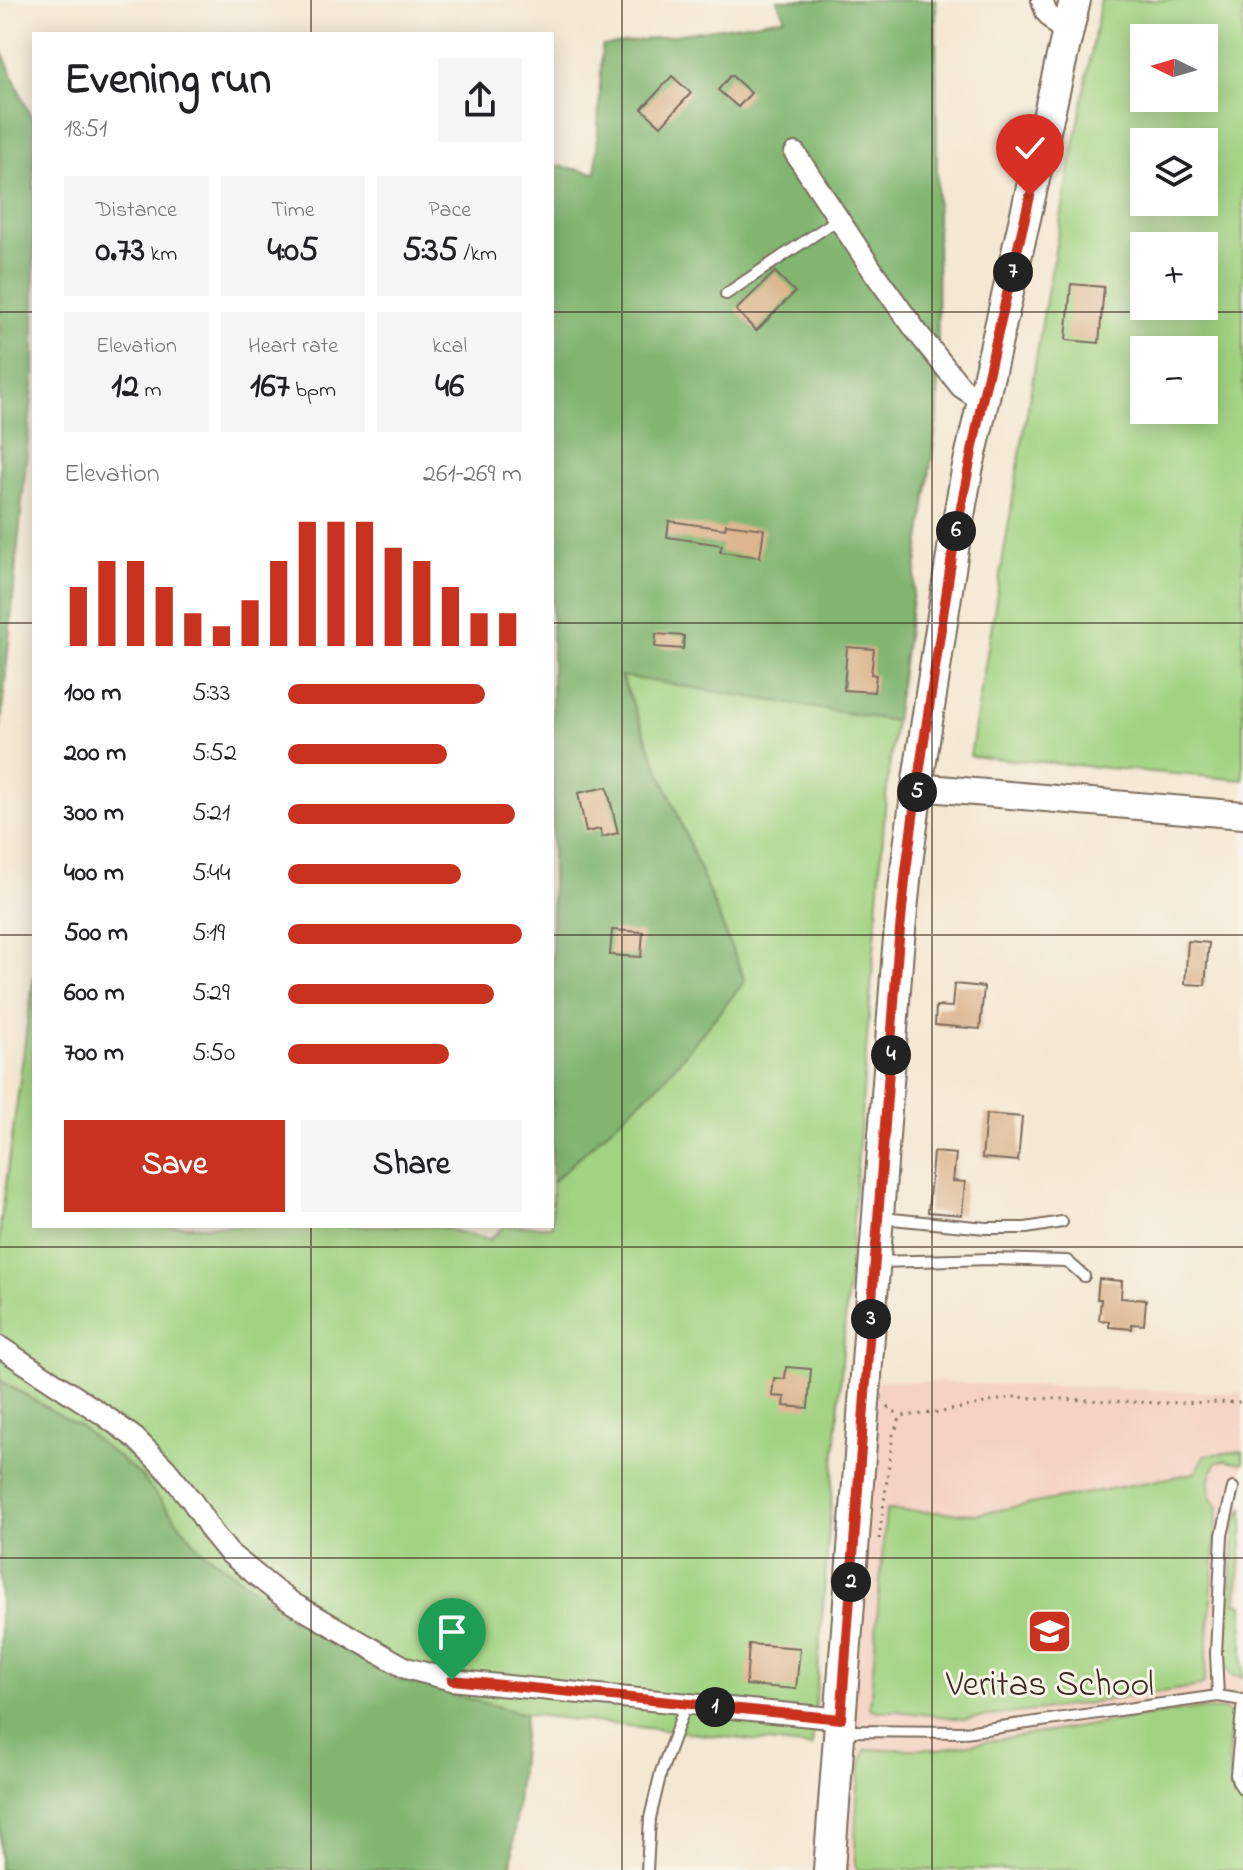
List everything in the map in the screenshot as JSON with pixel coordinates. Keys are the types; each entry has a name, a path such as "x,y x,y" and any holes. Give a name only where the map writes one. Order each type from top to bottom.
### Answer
{"main road":[{"path":"829,1870 898,949 917,787 954,543 982,401 1075,0"}],"street":[{"path":"1042,0 1046,12 1067,37"},
{"path":"795,153 875,274 943,365 961,387 982,401"},
{"path":"917,787 1243,815"},
{"path":"0,1347 135,1438 175,1479 229,1553 251,1573 294,1604 391,1660 423,1674 452,1680 686,1704 841,1725"}],"lane":[{"path":"726,294 838,219"},
{"path":"879,1218 986,1228 1026,1228 1062,1222"},
{"path":"875,1262 1067,1261 1084,1276"},
{"path":"1218,1696 1216,1653 1222,1535 1233,1488"},
{"path":"841,1725 965,1732 1218,1696 1232,1697 1243,1700 1236,1775 1243,1789"},
{"path":"647,1870 650,1818 661,1772 686,1704"}],"path":[{"path":"879,1544 893,1435 901,1416 942,1412 1013,1397 1159,1403 1243,1402"}],"shaded area":[{"name":"Veritas School","path":"877,1380 1243,1393 1243,1870 838,1870"}],"green space":[{"path":"777,0 936,0 938,413 895,721 621,676 745,981 666,1077 554,1180 554,165 596,173 602,46 785,18"},
{"path":"1101,0 1243,0 1243,780 970,756 1045,305"},
{"path":"0,47 32,119 32,397 0,735"},
{"path":"621,675 895,721 886,796 812,1747 525,1714 399,1680 322,1639 200,1549 139,1475 79,1426 0,1380 0,1228 32,990 32,1228 443,1228 489,1240 502,1228 554,1228 554,1180 666,1077 745,981"},
{"path":"0,1381 79,1426 140,1475 200,1549 322,1639 399,1680 525,1714 511,1870 0,1870"},
{"path":"1243,1451 1243,1463 1225,1460 1216,1463 1210,1480 1211,1495 1218,1506 1205,1678 1200,1686 964,1719 871,1709 886,1510 977,1514 1195,1473 1205,1455"},
{"path":"1243,1508 1236,1603 1243,1605 1243,1677 1231,1675 1226,1662 1235,1523"},
{"path":"1194,1709 1225,1710 1232,1715 1229,1759 1231,1777 1243,1797 1243,1870 857,1870 857,1808 860,1772 866,1749 939,1749"}],"building":[{"path":"731,75 751,93 738,107 718,90"},
{"path":"672,76 691,93 661,126 642,109"},
{"path":"775,272 795,292 756,331 736,310"},
{"path":"1071,284 1104,287 1099,343 1066,340"},
{"path":"669,521 725,529 726,524 764,529 760,557 720,552 722,545 667,537"},
{"path":"656,634 684,636 683,649 655,647"},
{"path":"847,647 874,649 871,674 876,675 874,692 844,690"},
{"path":"607,787 618,833 602,837 600,829 586,832 578,793"},
{"path":"612,930 643,932 641,957 610,955"},
{"path":"1188,941 1209,943 1205,985 1185,984"},
{"path":"954,984 984,987 980,1029 935,1025 936,1006 952,1007"},
{"path":"986,1114 1022,1117 1018,1161 982,1158"},
{"path":"933,1152 956,1154 953,1181 965,1182 962,1215 928,1212"},
{"path":"1099,1279 1122,1281 1121,1298 1146,1300 1144,1325 1132,1324 1132,1329 1109,1327 1109,1321 1099,1320"},
{"path":"786,1367 811,1369 808,1408 784,1406 785,1397 772,1396 774,1378 785,1379"},
{"path":"749,1644 800,1648 796,1689 746,1685"}],"place":[{"name":"Veritas School","path":"1050,1632"}],"route":[{"path":"452,1680 841,1719 906,871 941,625 967,471 1030,196"}]}
